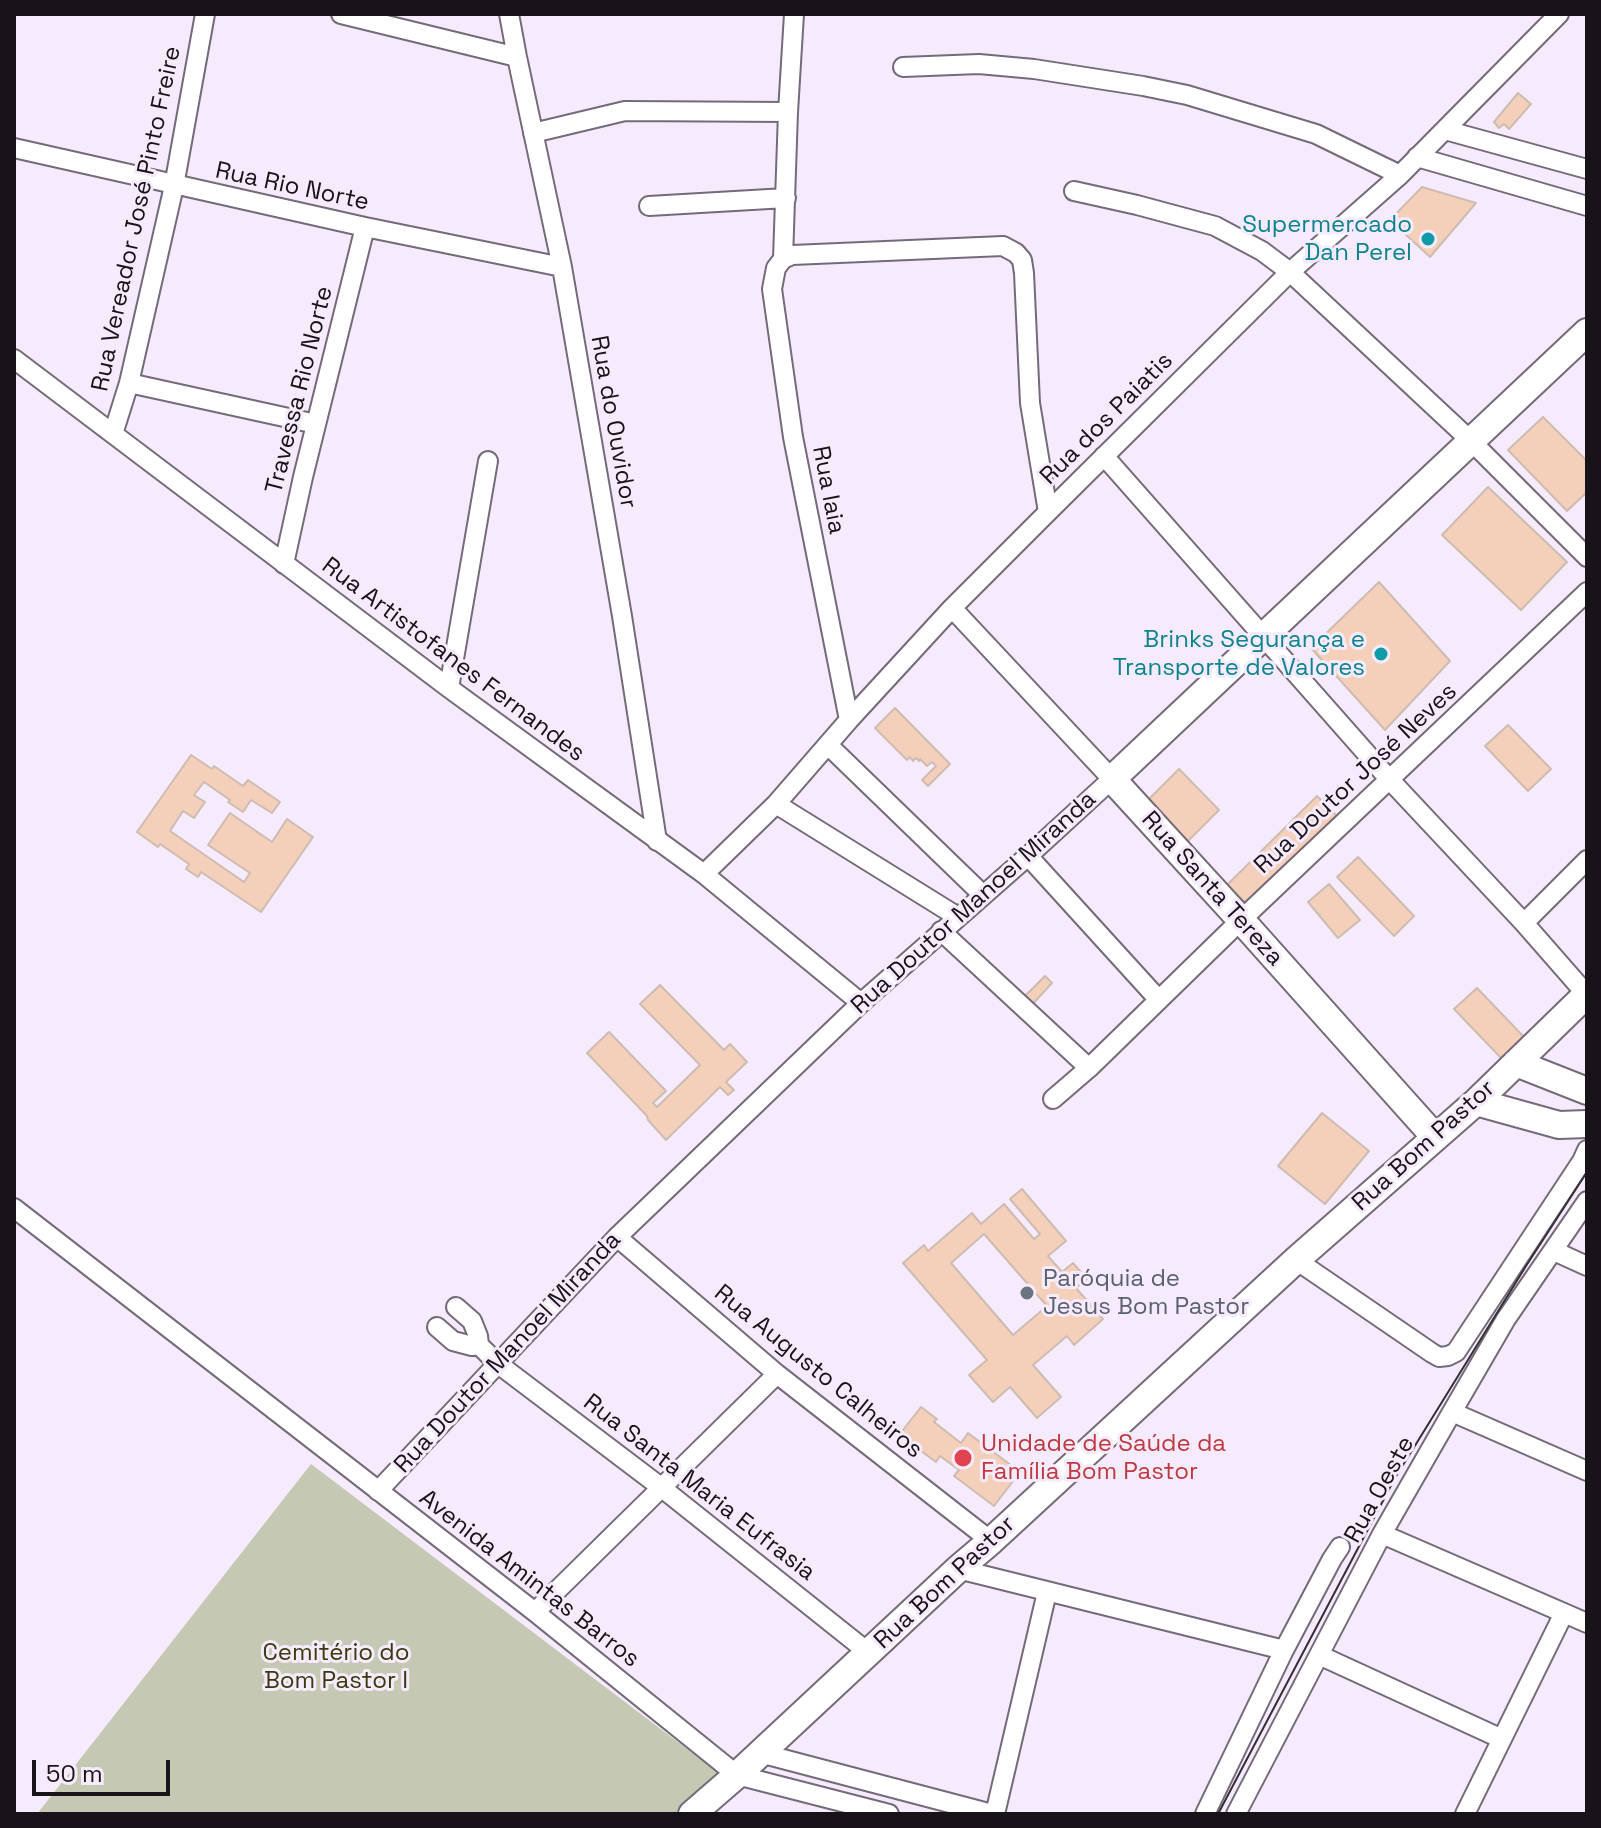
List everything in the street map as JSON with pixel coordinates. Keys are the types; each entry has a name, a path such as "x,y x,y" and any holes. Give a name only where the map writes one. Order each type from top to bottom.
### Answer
{"street":[{"name":"Rua Vereador José Pinto Freire","path":"113,434 129,383 174,186 205,14"},
{"path":"341,14 517,57"},
{"name":"Rua do Ouvidor","path":"509,14 562,267 657,841"},
{"name":"Rua Iaia","path":"794,14 786,198 780,264 772,279 772,289 793,437 849,720"},
{"name":"Rua dos Paiatis","path":"704,874 776,804 952,608 1290,272 1400,175 1559,14"},
{"path":"903,67 979,64 1034,69 1187,95 1316,134 1400,175"},
{"path":"533,133 625,111 788,112"},
{"path":"1445,130 1587,169"},
{"name":"Rua Rio Norte","path":"14,148 174,186 562,267"},
{"path":"1417,157 1587,206"},
{"path":"1074,191 1215,226 1262,251 1290,272 1471,441 1587,557"},
{"path":"649,206 786,198"},
{"name":"Travessa Rio Norte","path":"284,564 365,227"},
{"path":"780,264 792,255 1003,246 1016,253 1022,260 1024,273 1030,403 1048,512"},
{"name":"Rua Doutor Manoel Miranda","path":"378,1491 617,1237 861,1003 1112,779 1587,332"},
{"name":"Rua Artistofanes Fernandes","path":"14,359 449,688 704,874 861,1003"},
{"path":"129,383 316,424"},
{"path":"1104,456 1390,780 1587,994"},
{"path":"449,688 488,461"},
{"name":"Rua Doutor José Neves","path":"1053,1099 1587,592"},
{"name":"Rua Santa Tereza","path":"952,608 1241,920 1435,1137"},
{"path":"828,745 983,895"},
{"path":"776,804 958,917"},
{"path":"1028,856 1159,1000"},
{"path":"1524,923 1587,860"},
{"path":"941,931 1089,1068"},
{"name":"Rua Bom Pastor","path":"692,1814 1296,1260 1476,1102 1587,994"},
{"path":"1516,1063 1587,1091"},
{"path":"1476,1102 1559,1125 1587,1124"},
{"path":"1296,1260 1432,1353 1439,1357 1448,1356 1456,1352 1587,1150"},
{"name":"Rua Oeste","path":"1236,1814 1382,1534 1506,1319 1587,1201"},
{"name":"Avenida Amintas Barros","path":"14,1208 535,1612 737,1775 889,1814"},
{"name":"Rua Augusto Calheiros","path":"617,1237 777,1374 991,1541"},
{"path":"1554,1251 1587,1266"},
{"path":"437,1327 453,1341 479,1345 472,1321 456,1307"},
{"name":"Rua Santa Maria Eufrasia","path":"479,1345 497,1363 662,1488 869,1653"},
{"path":"535,1612 777,1374"},
{"path":"1452,1412 1586,1468"},
{"path":"1382,1534 1587,1623"},
{"path":"1205,1814 1284,1650 1340,1547"},
{"path":"958,1569 1284,1650"},
{"path":"760,1753 994,1814 1047,1592"},
{"path":"1465,1814 1564,1613"},
{"path":"1319,1655 1502,1739"}],"green space":[{"name":"Cemitério do Bom Pastor I","path":"311,1464 724,1777 682,1814 37,1814"}],"building":[{"path":"1518,93 1531,104 1509,129 1504,124 1499,128 1494,122"},
{"name":"Supermercado Dan Perel","path":"1422,187 1476,203 1430,257 1390,220"},
{"path":"1543,417 1587,461 1587,492 1567,511 1508,450"},
{"path":"1488,487 1567,562 1521,610 1442,535"},
{"name":"Brinks Segurança e Transporte de Valores","path":"1379,582 1450,661 1385,730 1311,648"},
{"path":"895,708 950,764 928,786 922,780 936,766 932,762 927,766 916,758 907,760 875,728"},
{"path":"1508,725 1551,769 1528,791 1485,746"},
{"path":"191,755 243,786 248,780 280,802 272,813 251,800 243,812 204,782 194,795 205,802 194,818 183,811 170,831 244,882 250,873 208,845 230,813 272,842 287,819 313,837 261,912 201,872 198,877 186,869 189,864 137,832"},
{"path":"1179,769 1219,810 1188,841 1148,800"},
{"path":"1317,796 1338,817 1249,906 1227,885"},
{"path":"1358,857 1414,916 1394,936 1337,877"},
{"path":"1329,884 1360,920 1338,938 1308,902"},
{"path":"1045,976 1052,983 1029,1008 1021,1000"},
{"path":"660,985 724,1050 730,1044 747,1062 726,1082 734,1090 728,1095 720,1087 666,1140 587,1053 609,1032 666,1091 653,1103 657,1107 700,1065 640,1004"},
{"path":"1477,988 1524,1037 1501,1058 1454,1009"},
{"path":"1322,1113 1369,1151 1325,1204 1278,1166"},
{"path":"1022,1189 1066,1241 1048,1256 1062,1272 1073,1263 1087,1279 1076,1288 1103,1319 1074,1345 1067,1336 1033,1365 1061,1397 1037,1418 1010,1387 993,1402 969,1375 987,1360 903,1263 924,1245 928,1251 972,1213 981,1224 1004,1204 1034,1239 1040,1234 1010,1199","holes":["984,1234 1047,1306 1013,1335 951,1263"]},
{"path":"921,1407 937,1419 934,1422 961,1443 968,1433 1020,1472 994,1506 954,1476 959,1470 940,1456 936,1462 899,1435"}],"tram line":[{"path":"1218,1814 1395,1478 1587,1172"}],"place":[{"name":"Supermercado Dan Perel","path":"1428,239"},
{"name":"Brinks Segurança e Transporte de Valores","path":"1381,654"},
{"name":"Paróquia de Jesus Bom Pastor","path":"1027,1293"},
{"name":"Unidade de Saúde da Família Bom Pastor","path":"963,1458"}]}
